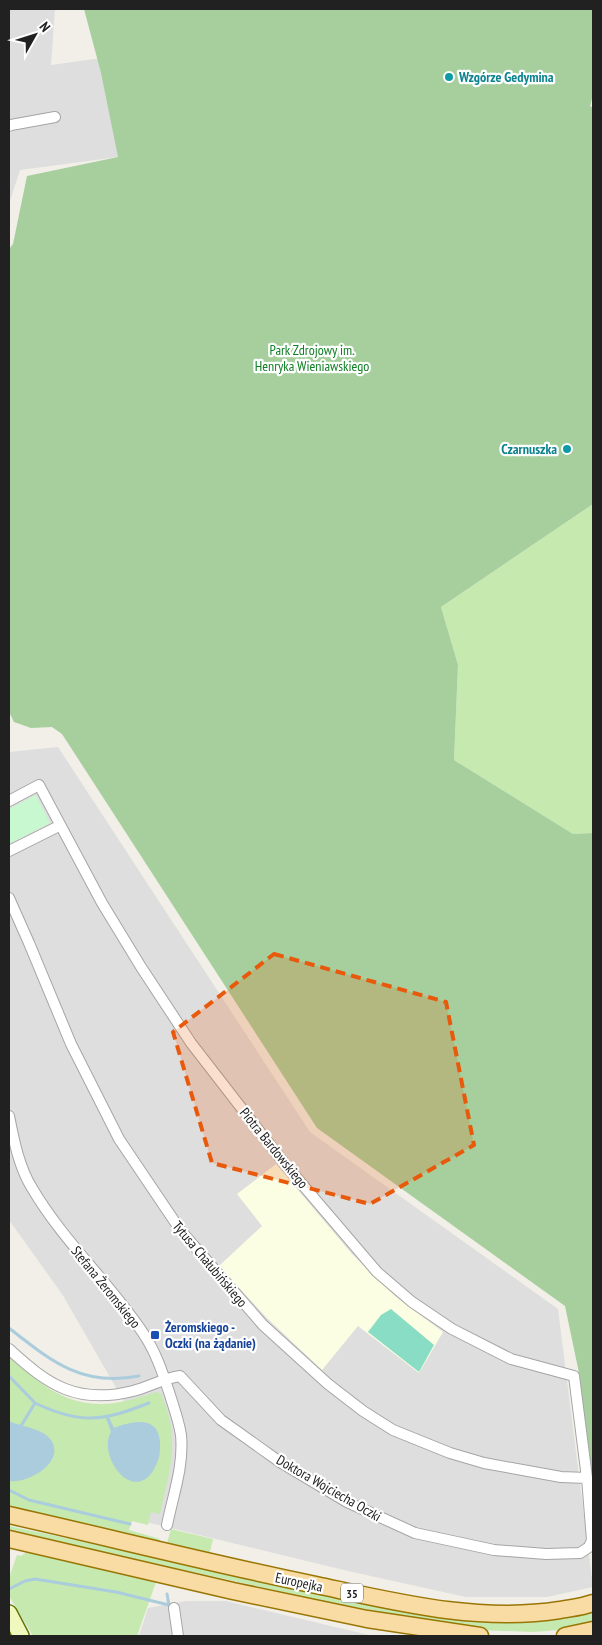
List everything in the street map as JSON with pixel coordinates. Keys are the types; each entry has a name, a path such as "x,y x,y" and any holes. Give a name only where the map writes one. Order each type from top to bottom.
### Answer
{"main road":[{"name":"Europejka","path":"9,1515 226,1567 374,1597 460,1612 508,1615 540,1613 593,1603"},
{"name":"Europejka","path":"9,1539 366,1620 480,1636"},
{"path":"9,1612 21,1636"},
{"path":"565,1636 593,1630"}],"street":[{"path":"9,126 11,124 55,117"},
{"name":"Piotra Bardowskiego","path":"9,801 39,785 59,826 102,903 141,967 193,1045 284,1162 377,1272 412,1302 452,1329 511,1359 574,1376 587,1478"},
{"path":"9,851 59,826"},
{"name":"Tytusa Chałubińskiego","path":"9,898 71,1044 119,1139 181,1231 263,1325 328,1384 363,1411 393,1430 450,1454 484,1463 561,1477 587,1478"},
{"name":"Stefana Żeromskiego","path":"9,1116 20,1164 31,1187 56,1224 143,1333 157,1358 181,1436 182,1456 180,1473 167,1525"},
{"path":"9,1348 40,1376 63,1390 84,1395 106,1397 134,1391 165,1380"},
{"name":"Doktora Wojciecha Oczki","path":"165,1380 180,1376 221,1420 273,1456 347,1502 415,1533 494,1550 546,1554 580,1553 589,1547 592,1540 587,1478"},
{"path":"174,1608 178,1636"}],"highlighted area":[{"path":"274,954 446,1002 474,1145 370,1204 212,1163 173,1032"}],"shaded area":[{"path":"9,9 55,9 51,65 109,57 118,157 20,170 9,204"},
{"path":"58,747 310,1132 558,1309 593,1587 547,1597 466,1597 348,1571 146,1522 152,1450 62,1294 9,1220 9,752"},
{"path":"276,1164 352,1254 395,1296 443,1332 419,1373 358,1326 322,1370 267,1318 219,1266 262,1226 237,1194"},
{"path":"186,1601 226,1601 373,1636 139,1636 148,1608"}],"green space":[{"name":"Park Zdrojowy im. Henryka Wieniawskiego","path":"84,9 593,9 593,94 590,107 593,106 593,504 441,607 458,665 454,760 573,834 593,833 593,1488 579,1373 565,1306 317,1128 62,734 52,727 31,728 14,722 9,712 9,249 13,244 27,176 118,157 101,73"},
{"path":"593,504 593,833 573,834 454,760 458,665 441,607"},
{"path":"36,795 50,823 9,844 9,809"},
{"path":"391,1309 434,1345 419,1372 368,1332 381,1315"},
{"path":"9,1355 44,1385 69,1398 83,1402 98,1404 115,1403 156,1392 161,1394 171,1425 172,1454 160,1514 151,1512 148,1525 132,1521 129,1530 160,1539 159,1541 167,1543 171,1529 213,1539 209,1556 9,1509"},
{"path":"9,1526 424,1614 478,1621 510,1622 593,1610 593,1624 533,1632 476,1630 324,1601 9,1531"},
{"path":"27,1552 156,1582 137,1636 33,1636 9,1596 9,1578 17,1555 21,1556"}],"water":[{"path":"109,1417 114,1428 139,1422 152,1425 157,1431 160,1438 159,1458 153,1471 144,1480 135,1482 126,1479 112,1463 108,1441 111,1432 106,1418"},
{"path":"9,1421 43,1433 51,1440 54,1448 53,1457 49,1464 34,1475 17,1481 9,1481"}],"waterway":[{"path":"9,1328 54,1361 84,1374 101,1378 139,1376"},
{"path":"9,1376 35,1403"},
{"path":"21,1426 35,1403 66,1415 92,1418 118,1414 149,1403"},
{"path":"9,1490 29,1500 130,1524"},
{"path":"9,1589 25,1581 35,1579 116,1592 169,1605 167,1594"}],"place":[{"name":"Wzgórze Gedymina","path":"449,77"},
{"name":"Czarnuszka","path":"567,449"},
{"name":"Żeromskiego - Oczki (na żądanie)","path":"155,1335"}]}
